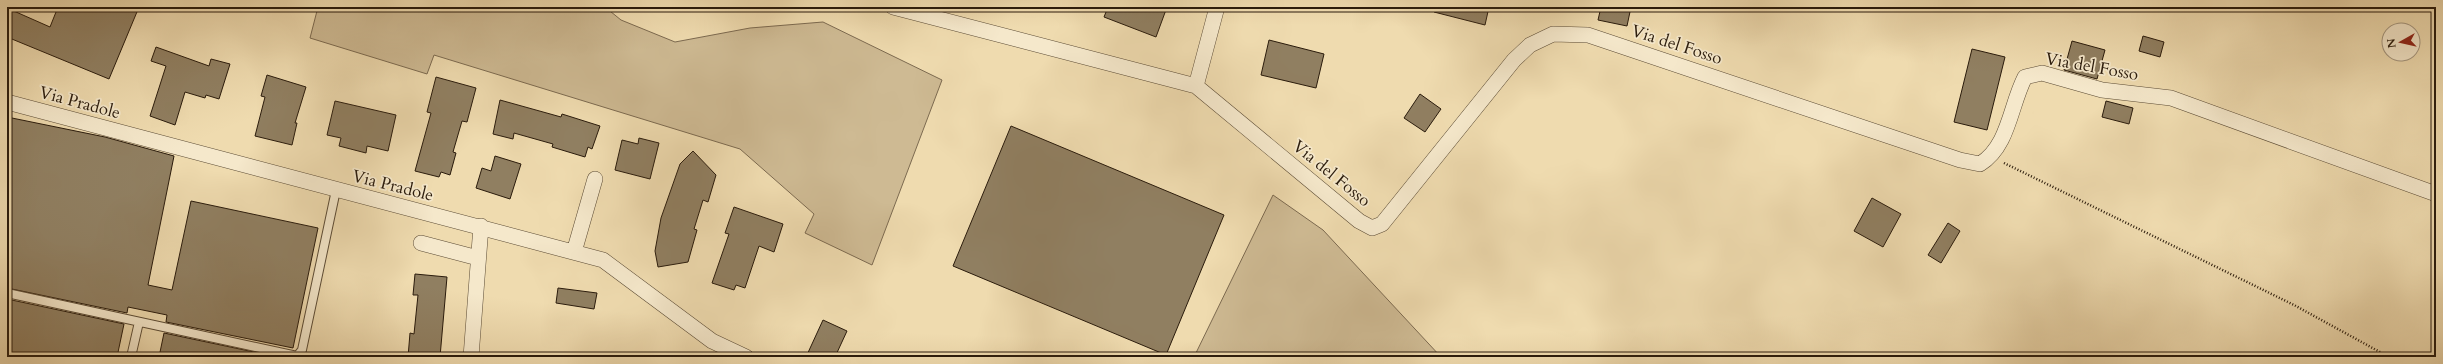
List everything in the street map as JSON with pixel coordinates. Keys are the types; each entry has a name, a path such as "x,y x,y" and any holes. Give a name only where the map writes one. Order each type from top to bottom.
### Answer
{"street":[{"name":"Via del Fosso","path":"893,7 1196,86 1359,221 1372,228 1382,224 1514,60 1530,45 1553,34 1588,35 1644,52 1960,160 1980,164 1991,157 2002,140 2017,93 2025,77 2042,73 2102,90 2171,98 2436,194"},
{"path":"1196,86 1217,7"},
{"name":"Via Pradole","path":"7,102 336,190 481,226 602,260 712,341 746,357"},
{"path":"574,252 595,179"},
{"path":"471,357 481,226"},
{"path":"421,243 478,258"}],"lane":[{"path":"7,293 297,356 302,350 336,190"},
{"path":"131,357 139,322"}],"path":[{"path":"1991,157 2294,305 2389,357"}],"shaded area":[{"path":"318,7 605,7 621,20 675,42 750,28 823,22 942,80 872,265 805,233 814,214 740,149 434,55 427,74 310,38"},
{"path":"1273,195 1323,230 1441,357 1194,357"}],"building":[{"path":"58,7 139,7 109,79 7,37 7,8 50,27"},
{"path":"1108,7 1167,7 1156,37 1104,17"},
{"path":"1435,7 1489,7 1485,25 1434,12"},
{"path":"1601,7 1631,7 1627,26 1598,20"},
{"path":"2143,36 2164,42 2160,57 2139,51"},
{"path":"1269,40 1324,54 1316,88 1261,75"},
{"path":"2072,41 2105,50 2097,79 2064,70"},
{"path":"156,47 209,66 211,59 230,64 219,99 206,95 205,98 185,92 175,125 150,116 166,66 151,61"},
{"path":"1972,49 2005,57 1987,130 1954,122"},
{"path":"267,75 306,87 295,123 297,123 292,145 255,136 265,97 261,96"},
{"path":"436,77 476,88 467,122 462,121 453,152 456,153 450,175 441,172 439,177 415,171 431,113 427,112"},
{"path":"1420,94 1441,109 1425,132 1404,118"},
{"path":"500,100 561,117 562,114 600,126 592,149 588,147 585,157 552,147 553,144 514,133 513,139 493,134"},
{"path":"335,101 396,115 388,151 367,146 366,153 339,146 341,138 327,135"},
{"path":"2106,101 2133,108 2129,124 2102,117"},
{"path":"7,117 105,137 174,156 148,285 172,290 191,201 318,228 293,348 166,322 167,315 128,307 127,313 7,288"},
{"path":"1011,126 1224,215 1166,355 953,266"},
{"path":"639,138 659,143 650,179 615,170 622,140 638,144"},
{"path":"693,151 716,175 708,202 703,200 694,229 697,230 688,262 658,267 655,251 661,218 680,164"},
{"path":"495,156 521,164 510,199 476,188 482,168 491,171"},
{"path":"1872,198 1901,214 1883,247 1854,231"},
{"path":"734,207 783,224 774,252 759,246 745,288 736,285 734,290 712,283 729,234 725,233"},
{"path":"1948,223 1960,231 1941,263 1928,255"},
{"path":"415,274 447,277 440,357 408,357 410,333 414,334 418,295 413,295"},
{"path":"558,288 597,293 594,309 556,303"},
{"path":"7,299 124,324 117,357 7,357"},
{"path":"823,320 847,331 835,357 806,357"},
{"path":"164,333 268,355 268,357 159,357"}]}
